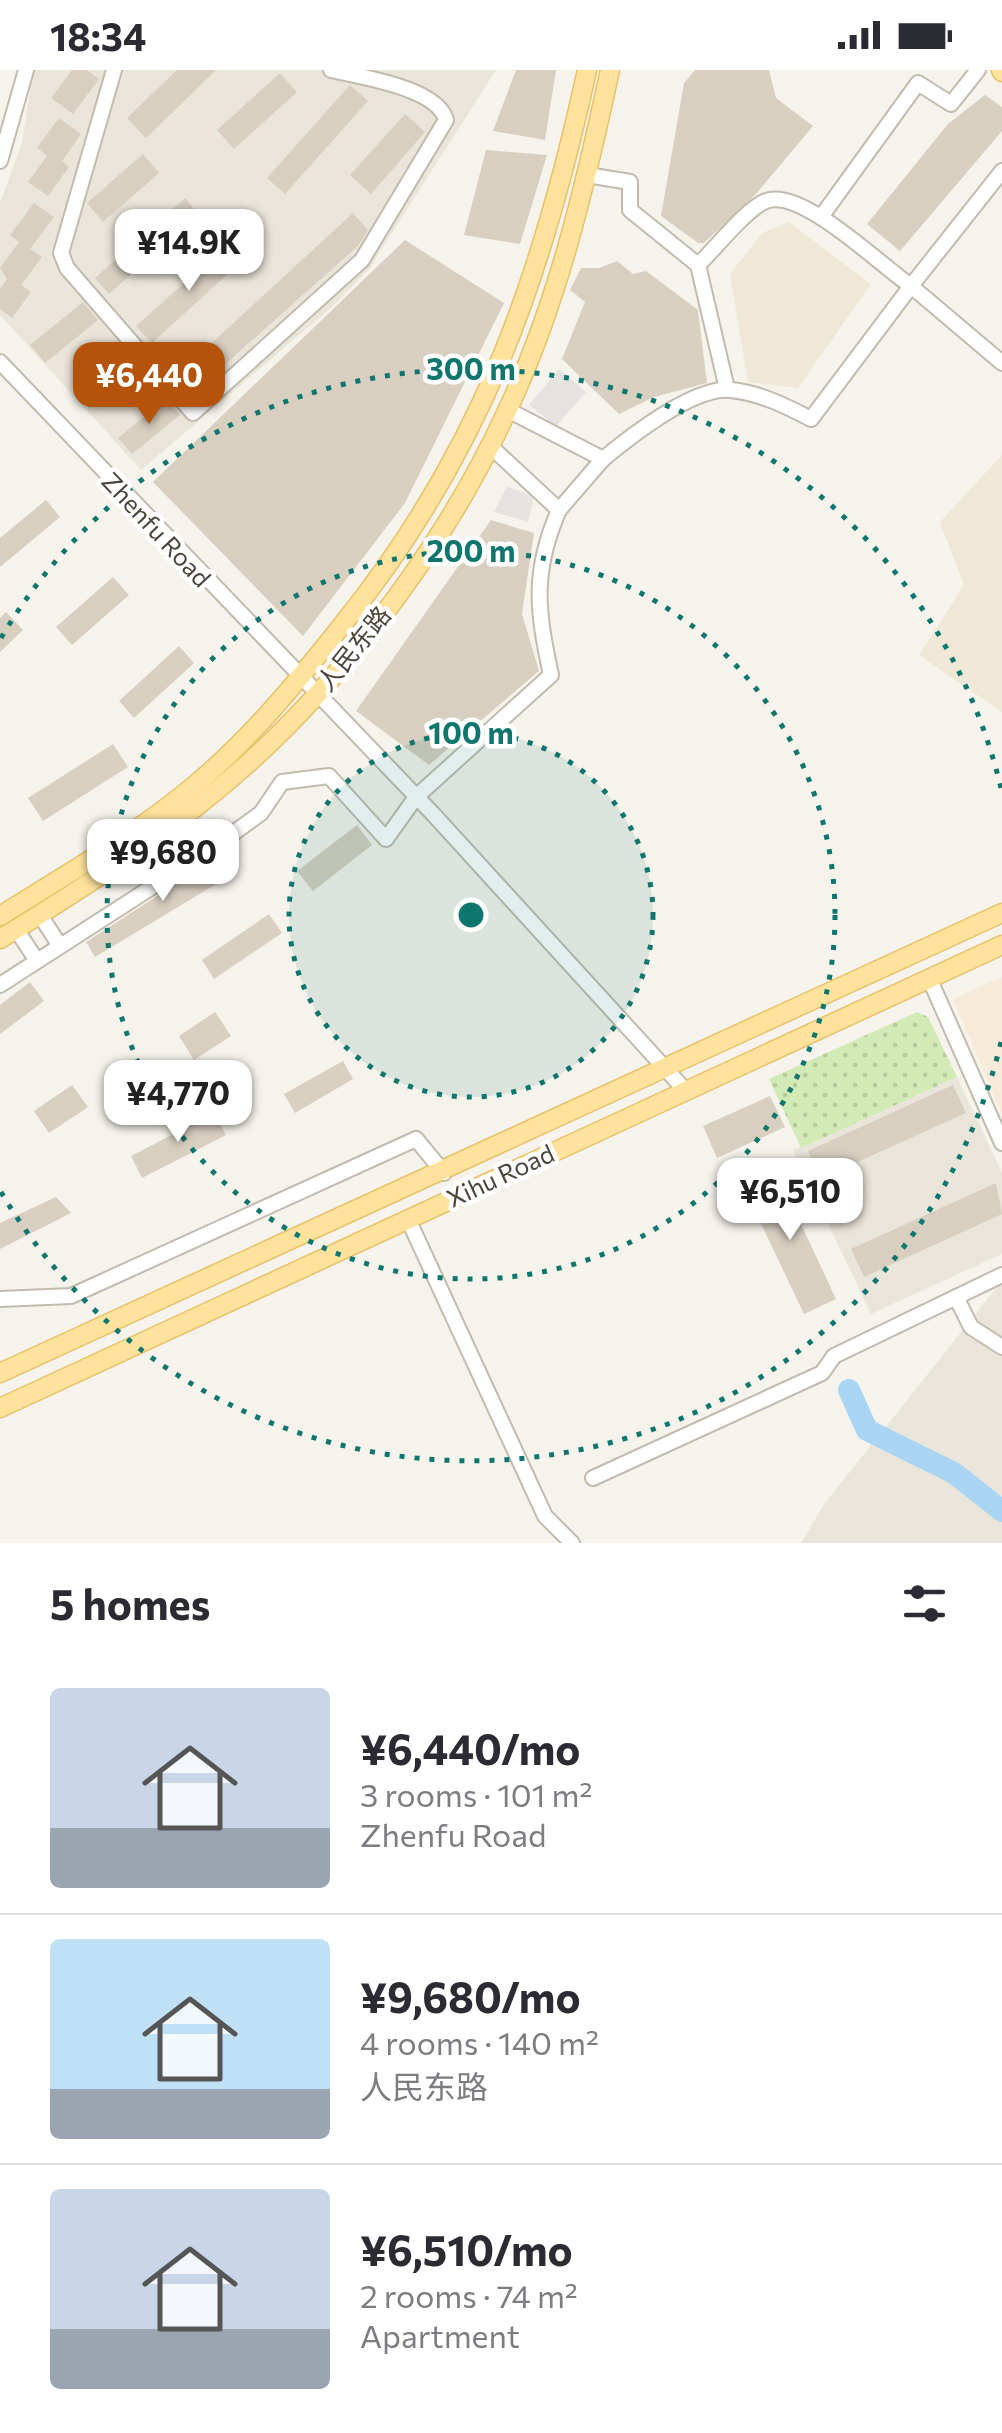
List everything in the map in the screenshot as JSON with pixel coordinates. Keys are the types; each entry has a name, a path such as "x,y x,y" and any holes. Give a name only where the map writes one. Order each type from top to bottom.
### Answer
{"main road":[{"name":"人民东路","path":"0,916 192,787 255,731 383,576 431,504 480,411 537,270 562,186 587,70"},
{"name":"人民东路","path":"8,934 203,802 316,694 401,590 451,516 508,410 558,277 587,174 610,70"},
{"name":"Xihu Road","path":"0,1373 444,1173 1002,913"},
{"name":"Xihu Road","path":"0,1408 1002,945"}],"street":[{"path":"0,160 26,70"},
{"path":"114,70 60,253 66,268 194,413 362,260 446,120 443,109 433,101 400,87 332,70"},
{"path":"821,217 918,83 951,104 978,70"},
{"path":"0,984 260,813 282,782 329,776 386,839 416,797 551,675 537,609 542,550 560,510 604,459 636,432 679,406 727,388 774,400 811,419 1002,171"},
{"path":"587,174 630,182 630,210 698,265 727,388"},
{"path":"698,265 764,201 785,198 821,217 1002,363"},
{"name":"Zhenfu Road","path":"0,362 416,797 684,1090"},
{"path":"508,410 604,459"},
{"path":"490,446 560,510"},
{"path":"40,915 60,946"},
{"path":"8,934 37,961"},
{"path":"930,980 1002,1144"},
{"path":"0,1299 71,1296 416,1139 444,1173"},
{"path":"408,1219 545,1516 572,1543"},
{"path":"593,1478 822,1373 834,1356 1002,1275"},
{"path":"956,1297 970,1328 1002,1347"}],"shaded area":[{"path":"33,70 496,70 369,269 332,307 141,470 0,315 0,203 22,143"},
{"path":"789,222 871,284 798,388 748,382 730,274 762,233"},
{"path":"559,369 586,392 556,426 529,405"},
{"path":"1002,455 1002,712 919,655 964,585 940,522"},
{"path":"507,486 534,497 528,522 494,512"},
{"path":"1002,977 1002,1114 953,999"},
{"path":"957,1077 1002,1173 1002,1254 871,1314 793,1150"},
{"path":"1002,1281 1002,1543 801,1543 825,1503"}],"green space":[{"path":"917,1012 928,1017 957,1077 801,1148 769,1079"}],"building":[{"path":"72,70 87,70 99,79 73,114 51,98"},
{"path":"177,70 216,70 146,138 127,118"},
{"path":"516,70 556,70 545,140 493,131"},
{"path":"695,70 769,70 776,98 813,126 756,194 704,243 698,243 661,216 684,83"},
{"path":"280,73 297,92 234,149 217,130"},
{"path":"350,85 368,101 285,194 267,178"},
{"path":"985,95 1002,107 1002,131 900,251 867,224 948,124"},
{"path":"405,114 425,132 371,194 350,175"},
{"path":"59,118 81,134 62,161 69,167 48,196 28,182 47,156 37,148"},
{"path":"486,150 547,155 520,244 464,235"},
{"path":"143,154 159,173 103,222 87,203"},
{"path":"185,198 199,215 109,294 95,278"},
{"path":"34,203 54,217 30,249 42,257 21,285 31,292 12,318 0,309 0,289 7,279 0,268 19,242 10,235"},
{"path":"353,213 368,230 358,246 195,391 179,373"},
{"path":"405,240 504,303 405,503 303,636 153,482"},
{"path":"228,244 243,260 152,343 136,326"},
{"path":"617,261 633,274 646,271 698,310 707,383 654,397 619,414 562,359 585,302 570,290 581,268 599,268"},
{"path":"83,302 98,320 45,363 30,345"},
{"path":"124,350 139,367 90,409 74,391"},
{"path":"166,399 180,415 132,454 118,438"},
{"path":"46,500 60,517 0,567 0,538"},
{"path":"491,520 534,533 522,614 539,671 429,765 356,711"},
{"path":"113,577 129,595 72,645 56,627"},
{"path":"6,612 23,630 0,652 0,618"},
{"path":"179,646 194,663 134,718 119,701"},
{"path":"113,744 128,767 43,821 28,798"},
{"path":"357,825 372,845 313,891 297,871"},
{"path":"224,853 236,872 95,957 86,942"},
{"path":"269,914 282,933 214,979 202,960"},
{"path":"30,982 44,1001 0,1034 0,1005"},
{"path":"215,1012 231,1036 194,1060 179,1036"},
{"path":"343,1061 353,1079 295,1113 284,1094"},
{"path":"72,1085 88,1107 49,1133 34,1111"},
{"path":"953,1085 966,1113 820,1179 808,1151"},
{"path":"770,1096 785,1127 717,1158 703,1126"},
{"path":"214,1113 226,1135 142,1178 131,1156"},
{"path":"777,1173 836,1299 804,1314 744,1188"},
{"path":"996,1183 1002,1214 864,1277 851,1249"},
{"path":"56,1197 71,1213 0,1249 0,1223"}],"waterway":[{"path":"849,1390 867,1430 954,1473 1002,1511"}]}
